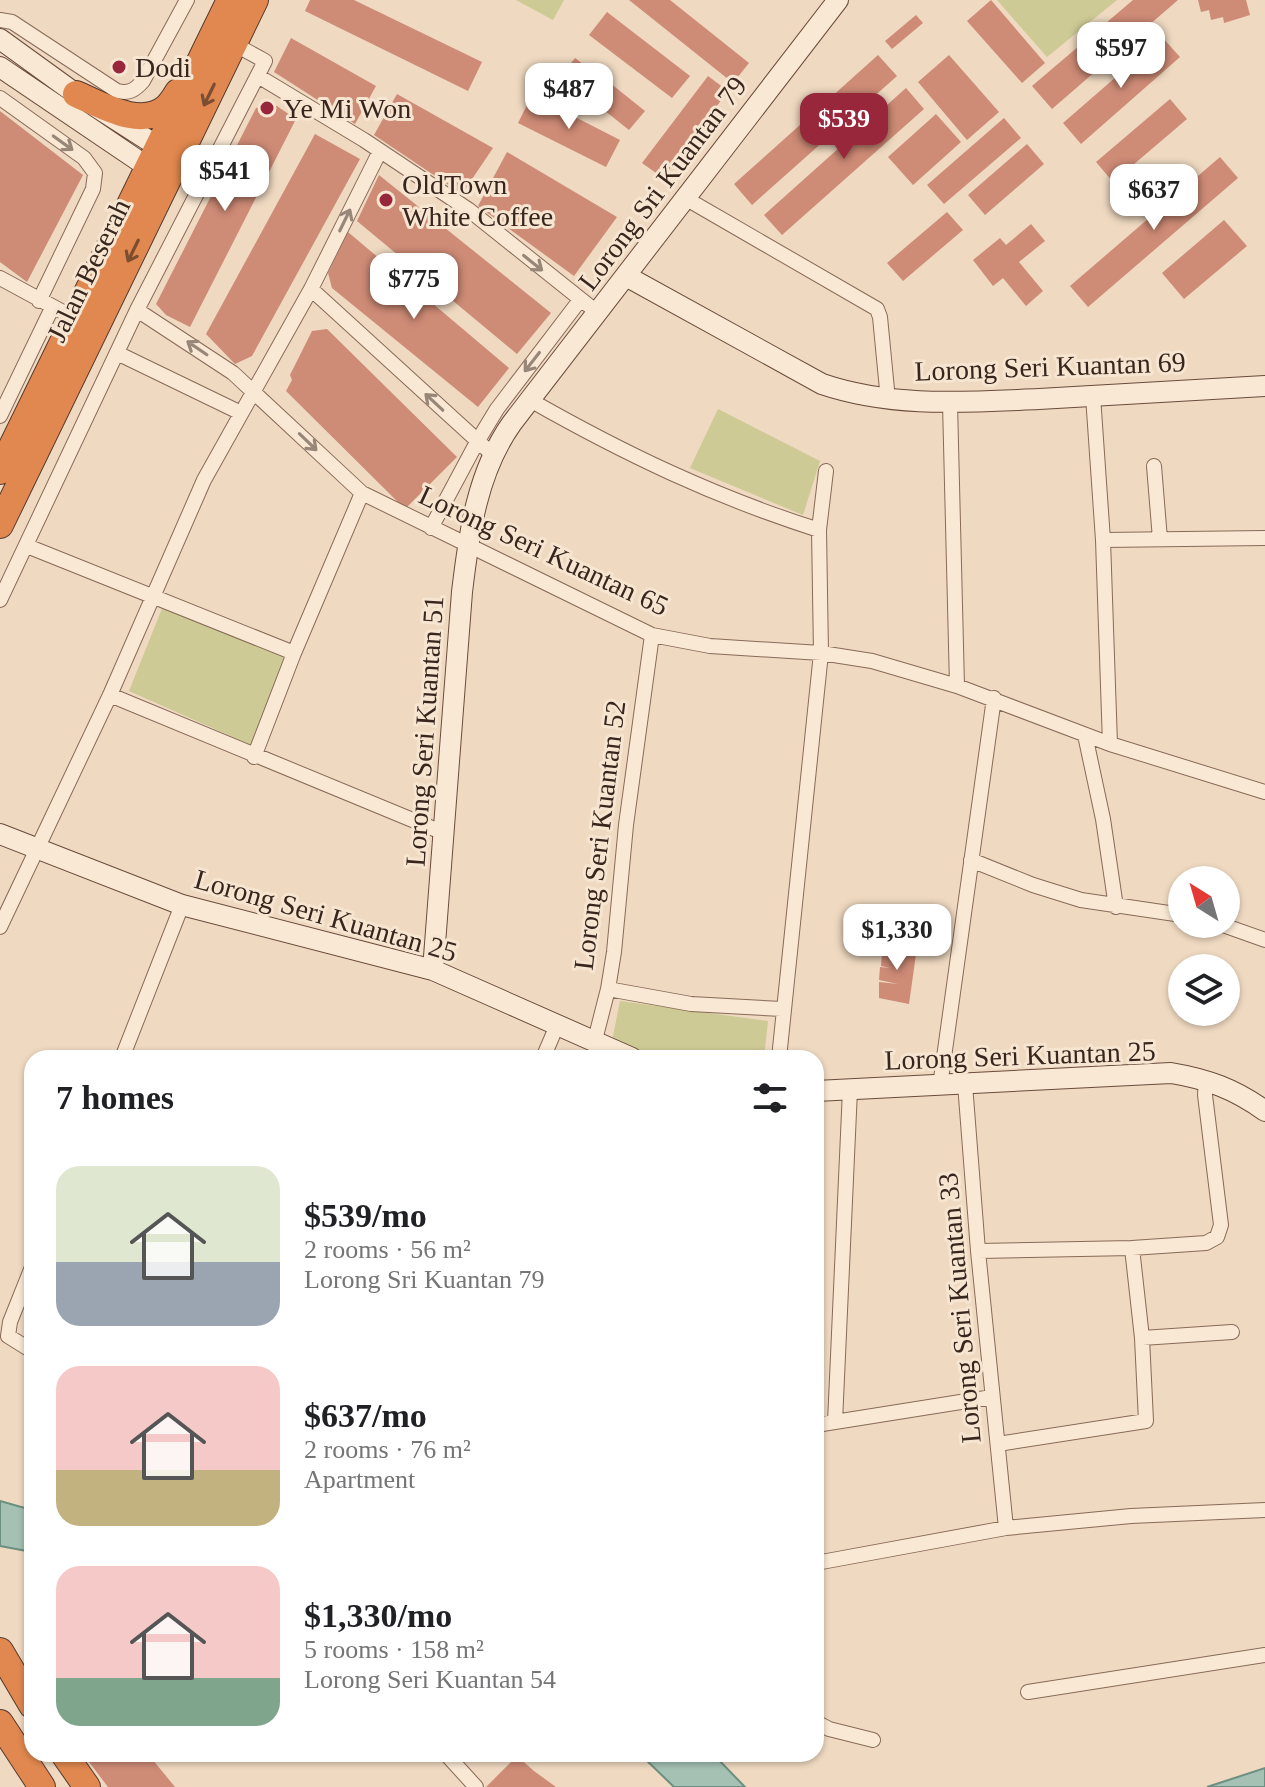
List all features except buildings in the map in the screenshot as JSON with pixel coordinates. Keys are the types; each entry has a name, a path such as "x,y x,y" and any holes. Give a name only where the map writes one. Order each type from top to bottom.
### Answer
{"highway":[{"name":"Jalan Beserah","path":"163,164 198,66 230,0"},
{"name":"Jalan Beserah","path":"0,471 7,420 64,315 163,164 234,44 255,0"},
{"path":"76,94 118,112 148,115 167,107 198,66"},
{"name":"Jalan Beserah","path":"0,525 64,315"},
{"path":"0,1651 24,1692"},
{"path":"0,1723 24,1760"},
{"path":"26,1762 42,1787"},
{"path":"70,1762 87,1787"}],"street":[{"path":"0,20 12,22 117,91 125,93 134,90 143,81 187,0"},
{"name":"Lorong Sri Kuantan 79","path":"484,448 530,400 838,0"},
{"path":"0,39 76,94 163,164"},
{"path":"0,600 137,310 265,61 234,44"},
{"path":"0,67 163,164"},
{"path":"258,76 469,210 598,313"},
{"path":"0,98 90,163 95,173 64,315"},
{"path":"0,927 110,695 204,480 311,289 380,151"},
{"path":"685,198 874,306 880,317 888,400"},
{"name":"Lorong Seri Kuantan 69","path":"626,276 822,384 855,395 950,403 1265,386"},
{"path":"0,278 119,349 241,413"},
{"path":"311,289 484,448"},
{"path":"431,528 484,448 524,371 580,300"},
{"name":"Lorong Seri Kuantan 65","path":"137,310 192,344 254,390 362,493 652,635 710,646 821,653 872,661 994,698 1110,744 1265,792"},
{"path":"1093,396 1103,540 1110,744"},
{"path":"530,400 669,474 746,506 819,530"},
{"path":"950,403 957,686"},
{"name":"Lorong Seri Kuantan 51","path":"433,970 462,592 484,448"},
{"path":"1154,466 1160,539"},
{"path":"779,1050 821,653 819,530 826,471"},
{"path":"254,757 362,493"},
{"path":"1103,540 1265,538"},
{"path":"27,546 294,653"},
{"name":"Lorong Seri Kuantan 52","path":"595,1040 608,989 652,635"},
{"path":"110,695 444,833"},
{"path":"940,1086 994,698"},
{"path":"1085,735 1103,819 1116,907"},
{"name":"Lorong Seri Kuantan 25","path":"0,834 182,905 433,970 616,1050"},
{"path":"971,860 1081,900 1168,913"},
{"path":"125,1050 182,905"},
{"path":"1240,931 1265,940"},
{"path":"608,989 691,1004 782,1009"},
{"path":"546,1050 558,1023"},
{"name":"Lorong Seri Kuantan 25","path":"824,1091 1171,1073 1206,1079 1226,1087 1265,1111"},
{"path":"978,1251 1132,1248 1206,1243 1217,1237 1221,1225 1205,1095 1206,1079"},
{"name":"Lorong Seri Kuantan 33","path":"965,1084 978,1251 1006,1528"},
{"path":"835,1422 850,1090"},
{"path":"998,1444 1146,1421 1142,1338 1132,1248"},
{"path":"24,1287 10,1322 8,1336 24,1348"},
{"path":"1142,1338 1232,1332"},
{"path":"824,1424 992,1397"},
{"path":"824,1562 1006,1528 1131,1516 1265,1510"},
{"path":"1028,1692 1265,1655"},
{"path":"824,1726 873,1740"},
{"path":"453,1762 476,1787"}],"shaded area":[{"path":"516,0 564,0 553,20"},
{"path":"997,0 1117,0 1047,57"},
{"path":"718,409 820,461 803,515 690,468"},
{"path":"163,606 285,658 253,746 129,691"},
{"path":"620,1001 768,1021 765,1050 630,1050 612,1041"},
{"path":"0,1501 24,1508 24,1550 0,1546"},
{"path":"648,1762 721,1762 745,1787 674,1787"},
{"path":"1265,1768 1265,1787 1207,1787"}],"place":[{"name":"Dodi","path":"119,67"},
{"name":"Ye Mi Won","path":"267,108"},
{"name":"OldTown White Coffee","path":"386,200"}]}
